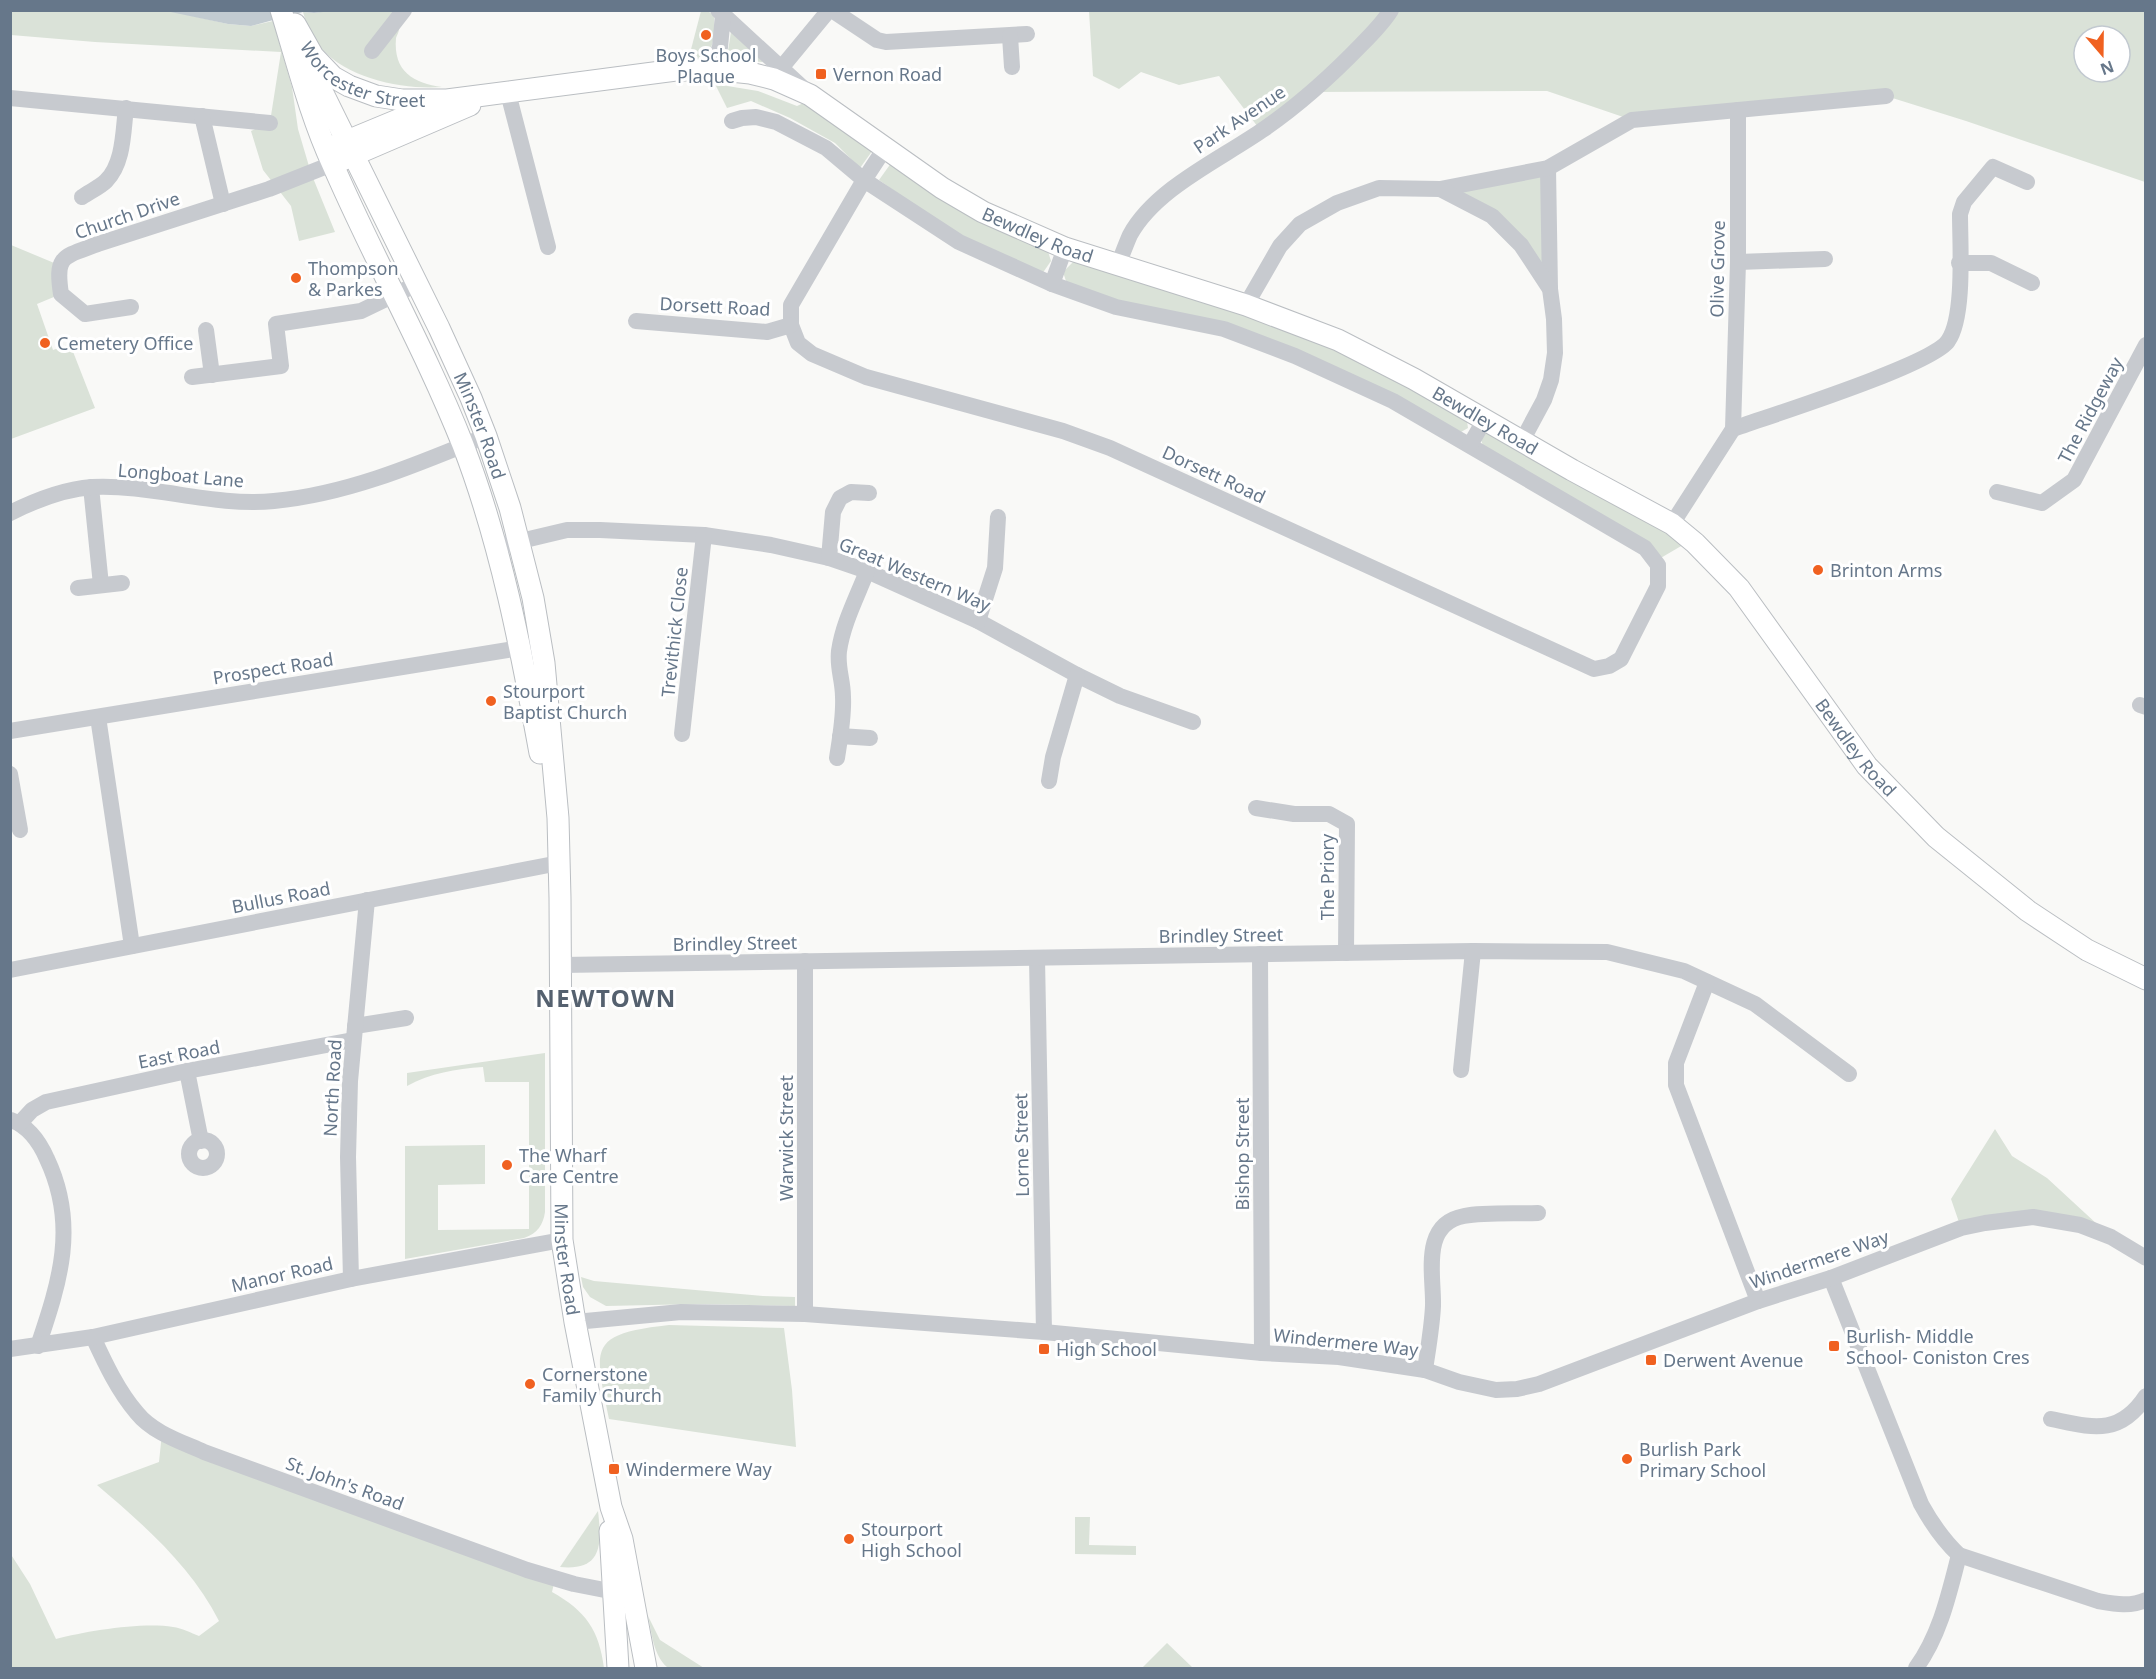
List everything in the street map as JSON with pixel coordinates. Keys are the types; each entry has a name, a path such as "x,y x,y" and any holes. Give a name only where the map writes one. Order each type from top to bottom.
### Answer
{"main road":[{"name":"Worcester Street","path":"289,18 320,65 340,82 385,97 402,100 447,100 651,72 711,69 765,76 810,95"},
{"name":"Minster Road","path":"289,18 309,65 439,328 486,436 519,540 533,598 531,646"},
{"name":"Minster Road","path":"289,18 306,94 329,157 443,397 474,474 495,547 531,646 555,778 561,965 562,1240 611,1507 622,1539 618,1668"},
{"name":"Worcester Street","path":"350,148 508,93"},
{"name":"Bewdley Road","path":"810,95 942,188 983,212 1065,248 1246,305 1338,340 1672,524 1695,543 1739,588 1867,766 1936,837 2028,911 2087,950 2145,979"},
{"name":"Worcester Street","path":"350,148 447,100"},
{"path":"329,157 350,148"},
{"name":"Minster Road","path":"622,1593 646,1668"}],"street":[{"path":"372,51 404,10"},
{"path":"782,67 831,10 877,40 886,42 1019,35 1012,67"},
{"name":"Park Avenue","path":"1118,264 1131,234 1158,201 1198,171 1262,131 1312,92 1385,20 1391,10"},
{"path":"711,69 720,47 720,13"},
{"name":"Bewdley Road","path":"720,13 782,67 810,95"},
{"path":"508,93 548,247"},
{"path":"1246,305 1280,246 1300,224 1337,203 1379,188 1440,189 1548,168 1632,120 1886,96"},
{"path":"10,98 270,123"},
{"path":"82,197 106,181 116,166 122,147 126,108"},
{"name":"Olive Grove","path":"1733,429 1738,262 1738,110"},
{"path":"202,116 223,204"},
{"name":"Bewdley Road","path":"732,121 742,117 756,117 776,122 826,148 864,180 959,242 1052,284 1116,307 1224,329 1394,401 1645,548 1658,564 1658,586 1621,660"},
{"name":"Dorsett Road","path":"885,148 791,305 791,324 798,343 812,354 866,377 1063,431 1110,448 1594,669 1609,666 1621,660"},
{"name":"Church Drive","path":"130,307 85,314 61,294 59,265 65,258 76,252 310,173 329,157"},
{"path":"1672,524 1733,429 1890,373 1928,356 1948,342 1954,329 1958,310 1960,214 1964,202 1992,167 2027,182"},
{"path":"1522,441 1544,400 1551,380 1555,353 1548,168"},
{"path":"1440,189 1492,216 1521,245 1551,289"},
{"path":"1052,284 1065,248"},
{"path":"1738,262 1825,259"},
{"path":"1959,262 1991,263 2032,283"},
{"path":"192,377 281,366 276,324 361,311 417,284"},
{"name":"Dorsett Road","path":"636,321 767,332 791,324"},
{"path":"206,330 212,375"},
{"name":"The Ridgeway","path":"1997,492 2042,503 2074,480 2145,345"},
{"path":"1470,445 1485,419"},
{"name":"Longboat Lane","path":"10,513 36,500 91,487 125,488 218,501 272,502 322,494 373,480 486,436"},
{"path":"91,487 101,585"},
{"path":"829,558 834,512 840,498 851,492 869,494"},
{"path":"978,621 995,568 998,517"},
{"name":"Great Western Way","path":"495,547 567,530 600,530 704,535 771,545 829,558 867,571 978,621 1119,696 1193,722"},
{"name":"Trevithick Close","path":"682,734 704,535"},
{"path":"837,758 843,694 838,669 839,651 842,636 867,571"},
{"path":"78,588 122,583"},
{"name":"Prospect Road","path":"10,731 531,646"},
{"path":"1049,781 1053,757 1077,675"},
{"path":"98,717 132,946"},
{"path":"840,736 870,738"},
{"path":"10,774 20,830"},
{"name":"The Priory","path":"1256,808 1294,814 1329,814 1347,824 1346,953"},
{"name":"Bullus Road","path":"10,970 559,863"},
{"name":"North Road","path":"351,1279 348,1157 354,1033 367,900"},
{"path":"1461,1070 1473,951"},
{"name":"Brindley Street","path":"561,965 1473,951 1607,952 1684,971 1755,1004 1849,1074"},
{"name":"Bishop Street","path":"1260,954 1262,1353"},
{"name":"Lorne Street","path":"1037,958 1044,1332"},
{"name":"Warwick Street","path":"805,961 805,1314"},
{"path":"1707,982 1676,1063 1676,1085 1758,1301"},
{"name":"East Road","path":"15,1121 46,1102 354,1033 406,1018"},
{"path":"187,1071 201,1141"},
{"path":"15,1121 40,1144 54,1174 63,1209 64,1245 56,1294 38,1346"},
{"path":"1425,1370 1433,1305 1430,1265 1436,1235 1447,1224 1462,1216 1538,1213"},
{"name":"Windermere Way","path":"576,1322 681,1312 805,1314 1044,1332 1262,1353 1339,1357 1425,1370 1479,1387 1517,1389 1539,1384 1758,1301 1831,1278 1961,1228 2033,1217 2080,1225 2111,1237 2145,1258"},
{"name":"Manor Road","path":"10,1348 93,1337 351,1279 562,1240"},
{"path":"1831,1278 1921,1504 1935,1530 1959,1555 2098,1601 2118,1605 2137,1604 2145,1600"},
{"name":"St. John's Road","path":"93,1337 109,1371 138,1414 162,1433 204,1452 527,1570 622,1593"},
{"path":"2051,1419 2094,1428 2110,1425 2139,1407 2145,1396"},
{"path":"1916,1668 1925,1656 1947,1606 1959,1555"}],"shaded area":[{"path":"166,10 228,24 251,26 273,21 292,87 298,129 311,173 335,232 299,241 291,206 263,170 251,131 270,122 281,52 11,35 10,11"},
{"path":"166,11 332,11 303,12 251,26 228,24"},
{"path":"395,11 399,27 396,50 402,67 414,79 442,87 411,87 378,80 347,68 333,59 315,41 303,12"},
{"path":"701,11 708,11 714,16 712,45 703,59 688,61"},
{"path":"1089,11 2145,11 2145,182 1886,96 1632,120 1547,91 1313,92 1261,131 1219,76 1179,85 1141,72 1119,89 1093,76"},
{"path":"731,32 762,62 724,59 728,51"},
{"path":"715,84 758,91 797,106 810,100 875,147 860,168 835,143 790,118 751,101 727,108"},
{"path":"894,159 1047,248 1051,261 1042,274 961,238 879,180"},
{"path":"1548,168 1550,289 1521,245 1440,189"},
{"path":"11,245 59,265 61,294 37,304 53,350 70,344 95,408 11,439"},
{"path":"1073,262 1243,311 1335,346 1467,421 1468,428 1461,432 1297,353 1117,303 1068,287 1063,272"},
{"path":"1490,431 1688,542 1659,559 1483,446 1480,436"},
{"path":"545,1053 545,1212 539,1228 524,1238 405,1259 405,1146 485,1145 485,1184 438,1185 438,1230 529,1229 529,1082 485,1082 483,1067 444,1072 407,1086 407,1073"},
{"path":"1995,1129 2012,1156 2047,1178 2111,1237 2056,1220 1961,1228 1951,1199"},
{"path":"581,1277 594,1281 795,1297 795,1306 698,1304 606,1306 590,1297 583,1287"},
{"path":"669,1325 784,1328 796,1447 609,1419 601,1375 600,1360 603,1348 610,1340 623,1333"},
{"path":"162,1433 555,1579 552,1592 574,1607 589,1623 599,1643 604,1668 11,1668 10,1553 30,1584 56,1639 131,1626 183,1629 199,1636 219,1621 195,1582 165,1547 97,1485 159,1462"},
{"path":"598,1511 599,1545 592,1560 584,1565 560,1567"},
{"path":"1075,1517 1090,1517 1089,1545 1136,1546 1136,1555 1075,1554"},
{"path":"648,1616 660,1640 704,1668 667,1667 656,1650"},
{"path":"1167,1643 1193,1668 1142,1668"}],"place":[{"name":"Boys School Plaque","path":"706,35"},
{"name":"Vernon Road","path":"821,74"},
{"name":"Thompson & Parkes","path":"296,278"},
{"name":"Cemetery Office","path":"45,343"},
{"name":"Brinton Arms","path":"1818,570"},
{"name":"Stourport Baptist Church","path":"491,701"},
{"name":"The Wharf Care Centre","path":"507,1165"},
{"name":"Burlish- Middle School- Coniston Cres","path":"1834,1346"},
{"name":"High School","path":"1044,1349"},
{"name":"Derwent Avenue","path":"1651,1360"},
{"name":"Cornerstone Family Church","path":"530,1384"},
{"name":"Burlish Park Primary School","path":"1627,1459"},
{"name":"Windermere Way","path":"614,1469"},
{"name":"Stourport High School","path":"849,1539"}],"district":[{"name":"NEWTOWN","path":"606,997"}]}
